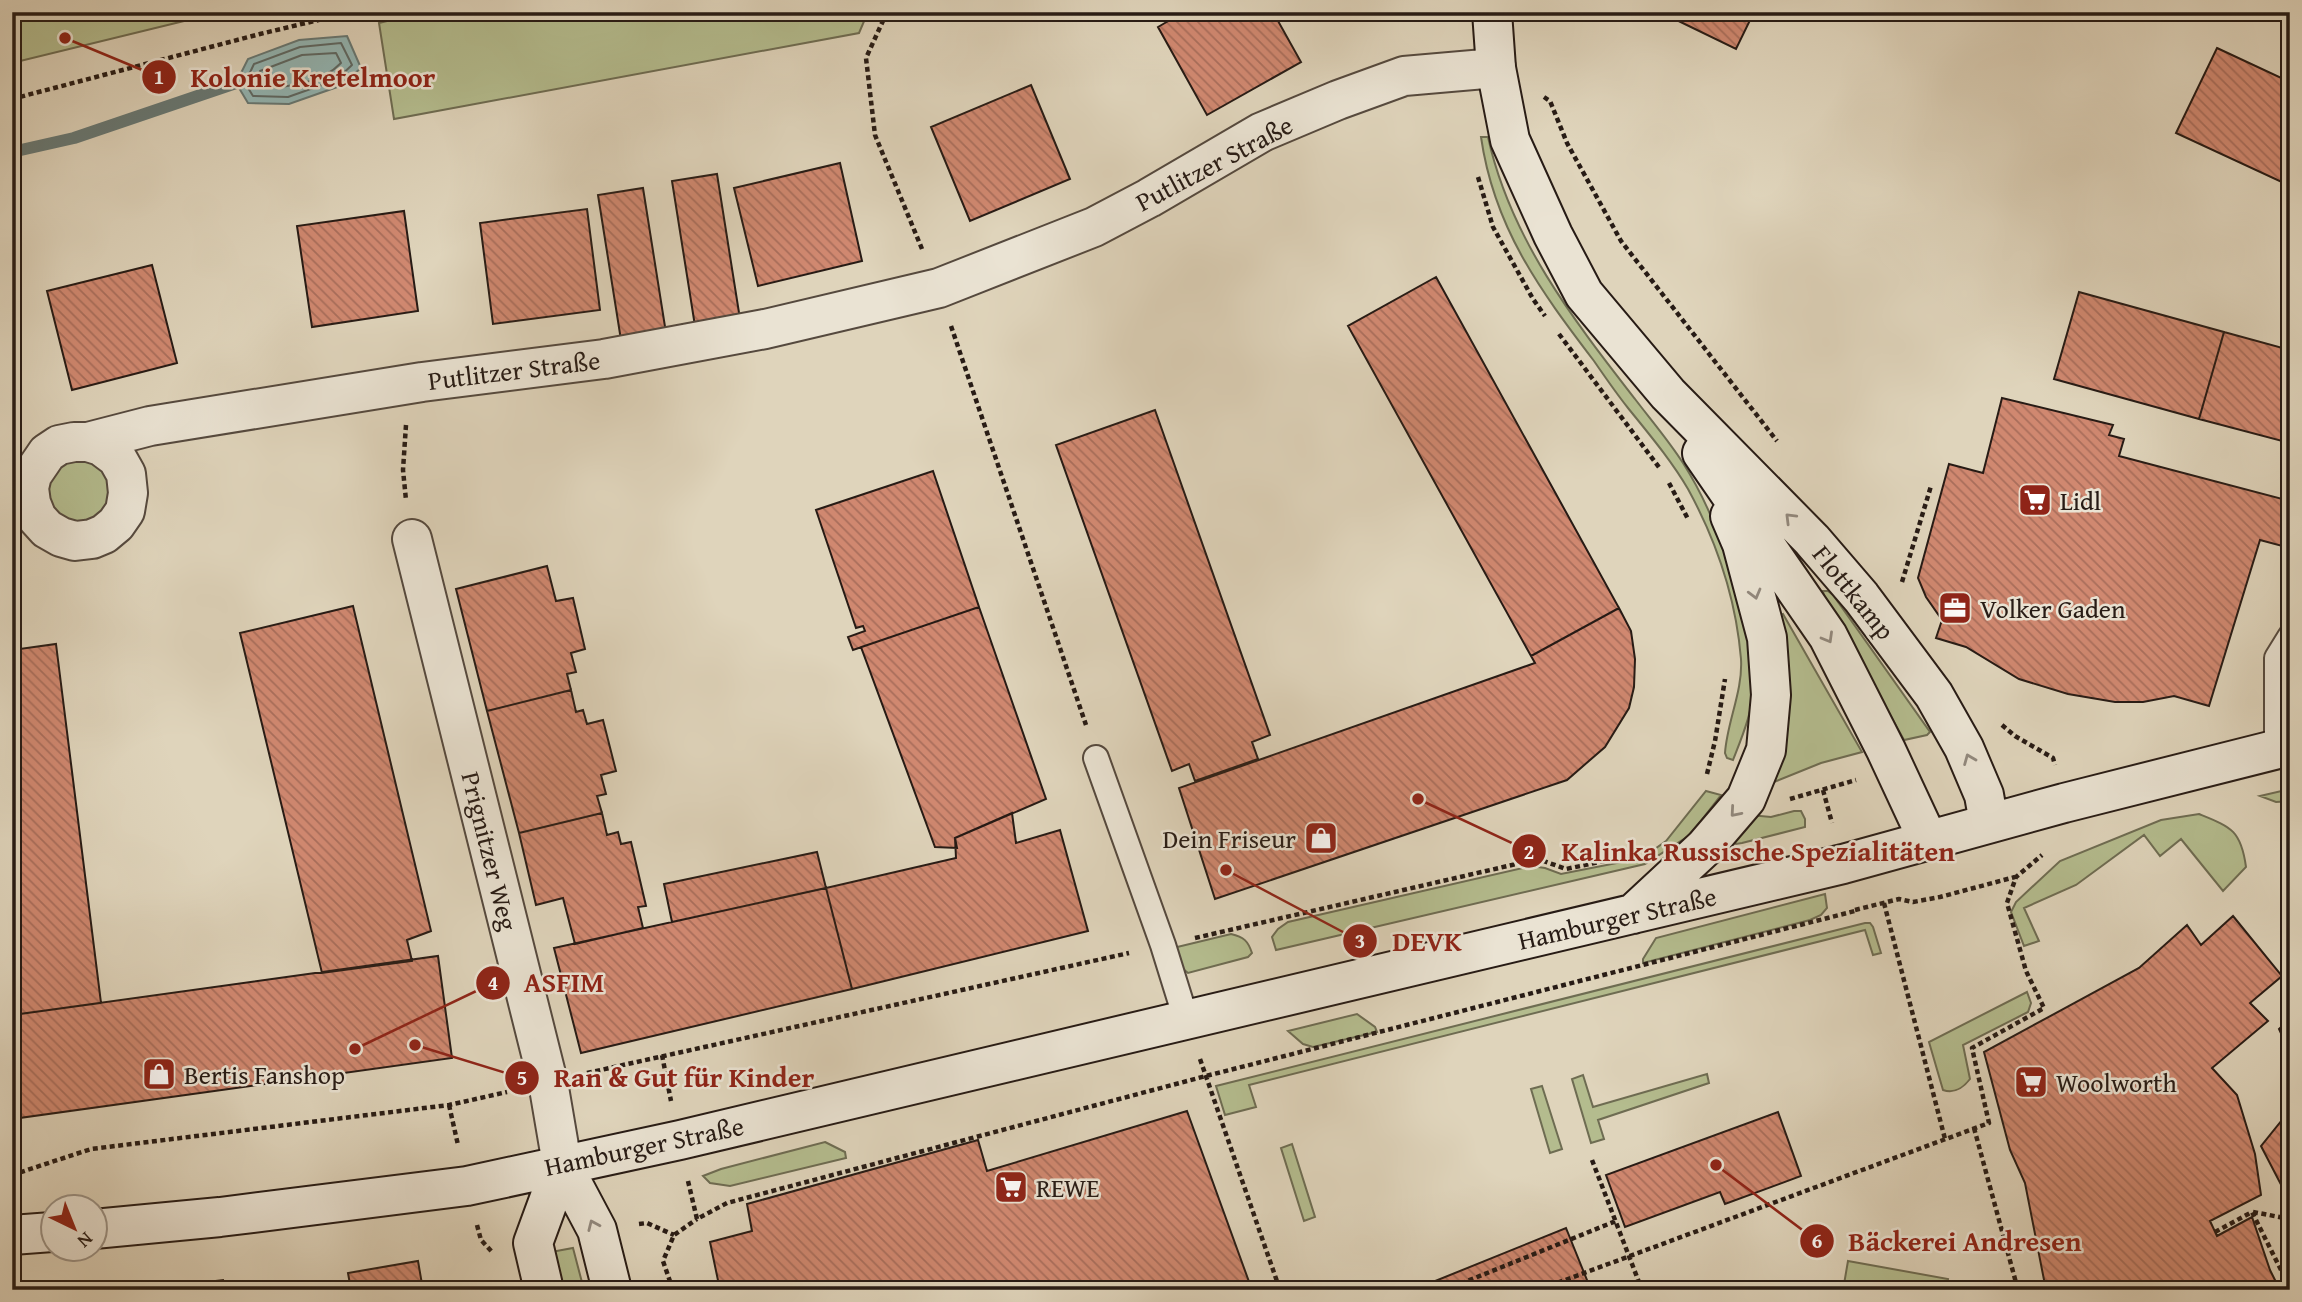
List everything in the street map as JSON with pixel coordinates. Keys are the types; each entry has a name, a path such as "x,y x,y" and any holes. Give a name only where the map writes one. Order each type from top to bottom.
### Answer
{"street":[{"name":"Flottkamp","path":"1492,12 1496,68 1510,140 1553,235 1584,294 1668,394 1812,540 1885,630 1934,695 1964,748 1983,795 1989,823"},
{"name":"Putlitzer Straße","path":"88,442 150,426 422,382 631,354 765,329 939,288 1094,226 1149,198 1262,132 1338,100 1404,76 1496,68"},
{"name":"Flottkamp","path":"1668,394 1706,461 1828,636 1886,750 1927,841"},
{"path":"1631,915 1704,848 1746,799 1766,750 1771,695 1767,638 1742,544 1706,461"},
{"name":"Prignitzer Weg","path":"412,538 548,1082 562,1164"},
{"name":"Hamburger Straße","path":"108,1228 220,1217 467,1186 680,1140 1843,864 1989,823 2284,748"},
{"path":"544,1290 533,1243 562,1164"},
{"path":"562,1164 597,1230 612,1290"},
{"path":"12,1235 38,1233"}],"lane":[{"path":"2284,748 2277,658 2290,637"},
{"path":"1096,758 1163,945 1186,1019"}],"path":[{"path":"12,99 260,33 352,12"},
{"path":"887,12 866,58 875,135 939,288 1096,758"},
{"path":"1496,68 1550,101 1567,143 1622,241 1784,450"},
{"path":"1474,166 1493,227 1533,299 1549,321"},
{"path":"1557,331 1661,468 1690,524"},
{"path":"412,538 403,470 406,423 422,382"},
{"path":"1700,784 1707,774 1719,717 1725,669"},
{"path":"1707,774 1746,799"},
{"path":"12,1175 91,1149 449,1105 1538,859 1566,869 1642,853"},
{"path":"1945,1139 1884,903 1899,899 1913,902 2016,877"},
{"path":"673,1290 663,1261 674,1235 696,1219 727,1203 1206,1076 1855,911"},
{"path":"1186,1019 1280,1290"},
{"path":"1554,1290 1556,1283 1989,1123 1972,1048"},
{"path":"662,1055 696,1219"},
{"path":"1974,1128 2018,1290"},
{"path":"1592,1160 1642,1290"},
{"path":"2252,1212 2290,1288"},
{"path":"2215,1232 2252,1212 2290,1219"},
{"path":"1445,1290 1616,1221"}],"green space":[{"path":"12,12 221,12 12,63"},
{"path":"423,12 868,12 859,33 394,119 379,23"},
{"path":"1481,137 1488,137 1498,174 1512,209 1546,276 1589,339 1683,463 1697,486 1721,540 1746,628 1753,684 1744,732 1733,760 1727,758 1725,753 1740,683 1741,659 1730,593 1708,529 1688,489 1660,447 1619,397 1555,309 1522,256 1497,200 1487,170"},
{"path":"59,449 126,474 83,540 29,488"},
{"path":"1823,591 1833,595 1930,732 1927,735 1904,740"},
{"path":"1783,614 1862,752 1821,763 1774,782 1777,616"},
{"path":"2290,789 2290,801 2276,802 2260,796"},
{"path":"1706,791 1721,795 1690,835 1645,864 1276,950 1272,937 1288,922 1531,866 1561,874 1642,858 1666,841"},
{"path":"1801,811 1805,827 1742,843 1736,844 1734,841 1750,815 1771,817"},
{"path":"2199,814 2227,827 2241,845 2246,867 2223,891 2181,839 2160,856 2144,835 2076,885 2024,908 2039,941 2024,946 2011,912 2016,902 2060,861 2161,820"},
{"path":"1825,894 1827,908 1821,915 1810,920 1643,963 1656,938"},
{"path":"1870,923 1873,927 1881,953 1873,955 1865,930 1249,1085 1256,1107 1225,1115 1216,1086"},
{"path":"1231,934 1247,943 1252,953 1248,957 1188,973 1176,963 1173,948"},
{"path":"2027,992 2031,1003 2028,1012 1963,1045 1970,1079 1958,1089 1943,1090 1929,1042"},
{"path":"1357,1014 1375,1027 1377,1032 1313,1047 1303,1044 1288,1031"},
{"path":"1707,1074 1709,1083 1598,1120 1604,1139 1591,1143 1572,1079 1583,1075 1593,1107"},
{"path":"1542,1086 1562,1149 1550,1153 1531,1089"},
{"path":"825,1142 845,1152 846,1158 730,1186 710,1183 703,1176 721,1169"},
{"path":"1292,1144 1315,1217 1304,1221 1281,1148"},
{"path":"573,1248 584,1290 558,1290 551,1252"},
{"path":"1848,1261 1948,1279 1946,1290 1843,1290"}],"water":[{"path":"347,36 361,68 340,86 289,104 248,103 236,83 248,59 299,40"}],"building":[{"path":"1184,12 1273,12 1301,62 1207,115 1158,27"},
{"path":"1660,12 1754,12 1736,49"},
{"path":"2217,48 2290,82 2290,178 2286,184 2176,133"},
{"path":"1031,85 1070,179 970,221 931,127"},
{"path":"840,163 862,261 758,286 734,188"},
{"path":"717,174 740,319 695,326 672,181"},
{"path":"643,188 666,333 621,340 598,195"},
{"path":"587,209 600,310 493,324 480,223"},
{"path":"404,211 418,311 312,327 297,226"},
{"path":"152,265 177,363 72,390 47,291"},
{"path":"1436,277 1619,608 1531,656 1348,326"},
{"path":"2079,292 2224,332 2199,419 2054,379"},
{"path":"2224,332 2290,350 2290,443 2199,419"},
{"path":"2002,398 2113,425 2109,435 2124,439 2119,456 2290,501 2290,548 2260,540 2209,706 2174,696 2143,702 2115,702 2068,694 2019,679 1966,647 1936,638 1942,620 1926,597 1918,578 1949,464 1983,473"},
{"path":"1155,410 1270,735 1252,742 1258,759 1195,781 1189,764 1172,771 1056,445"},
{"path":"933,471 979,607 853,650 848,637 865,631 863,626 856,628 816,510"},
{"path":"547,566 556,601 573,598 585,649 571,653 576,672 567,674 571,690 487,711 456,589"},
{"path":"353,606 431,931 407,940 412,961 322,973 240,633"},
{"path":"979,607 1046,799 955,838 957,848 935,847 861,647"},
{"path":"1619,608 1631,631 1635,659 1634,687 1629,708 1605,747 1567,780 1215,899 1179,788 1535,663 1531,656"},
{"path":"56,644 101,1003 12,1015 12,650"},
{"path":"571,690 576,712 583,710 587,724 603,720 616,771 601,775 606,794 597,796 602,813 519,833 487,711"},
{"path":"602,813 607,835 618,832 621,844 631,842 646,906 638,907 643,928 575,944 563,898 536,905 519,833"},
{"path":"1012,813 1016,843 1060,830 1088,931 852,989 826,888 956,858 955,838"},
{"path":"817,852 826,888 672,922 664,884"},
{"path":"826,888 852,989 581,1053 554,948"},
{"path":"2233,916 2282,976 2250,1003 2268,1021 2212,1068 2237,1095 2255,1154 2261,1195 2210,1221 2217,1236 2252,1217 2270,1270 2280,1290 2046,1290 2025,1183 2010,1150 1984,1052 2139,968 2187,925 2201,945"},
{"path":"438,956 452,1058 12,1119 12,1015"},
{"path":"2290,1019 2290,1053 2279,1029"},
{"path":"2290,1110 2290,1202 2261,1146"},
{"name":"REWE","path":"1187,1111 1252,1290 720,1290 710,1242 752,1231 747,1204 978,1140 987,1171"},
{"path":"1778,1112 1801,1176 1725,1204 1720,1192 1625,1227 1606,1175"},
{"path":"1566,1228 1591,1290 1413,1290"},
{"path":"418,1261 423,1290 351,1290 348,1273"},
{"path":"223,1280 224,1290 138,1290"}],"waterway":[{"path":"12,152 74,138 236,83"}],"place":[{"name":"Kolonie Kretelmoor","path":"65,38"},
{"name":"Lidl","path":"2035,500"},
{"name":"Volker Gaden","path":"1955,608"},
{"name":"Kalinka Russische Spezialitäten","path":"1418,799"},
{"name":"Dein Friseur","path":"1321,838"},
{"name":"DEVK","path":"1226,870"},
{"name":"Ran & Gut für Kinder","path":"415,1045"},
{"name":"ASFIM","path":"355,1049"},
{"name":"Bertis Fanshop","path":"159,1074"},
{"name":"Woolworth","path":"2031,1082"},
{"name":"Bäckerei Andresen","path":"1716,1165"},
{"name":"REWE","path":"1011,1187"}]}
